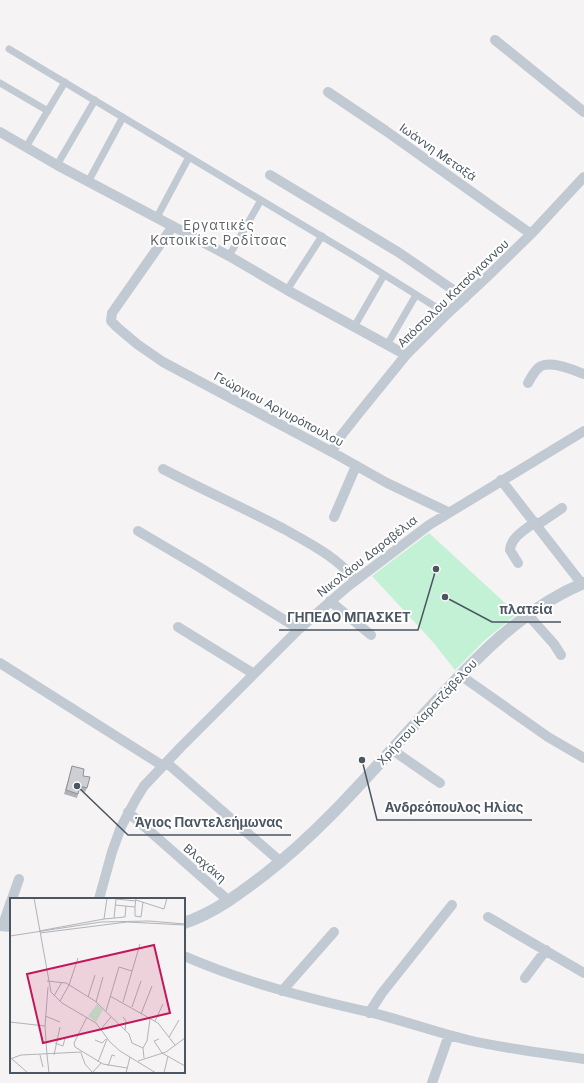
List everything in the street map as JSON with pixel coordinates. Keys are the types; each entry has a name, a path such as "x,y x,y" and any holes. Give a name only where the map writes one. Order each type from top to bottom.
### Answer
{"street":[{"path":"495,40 584,112"},
{"path":"8,49 322,236 446,314"},
{"path":"26,147 65,82"},
{"path":"0,83 48,111"},
{"name":"Ιωάννη Μεταξά","path":"328,92 386,131 531,234"},
{"path":"58,165 95,100"},
{"path":"88,182 124,118"},
{"path":"0,132 88,182 229,256 406,356"},
{"path":"157,217 189,157"},
{"path":"270,175 398,252 465,298"},
{"name":"Απόστολου Κατσόγιαννου","path":"332,452 340,437 406,356 446,314 465,298 531,234 584,177"},
{"path":"229,256 261,200"},
{"name":"Γεώργιου Αργυρόπουλου","path":"174,226 112,313 111,320 118,328 163,362 387,483 448,512"},
{"path":"288,290 322,236"},
{"path":"354,327 384,275"},
{"path":"387,345 416,295"},
{"path":"528,383 541,366 549,365 572,368 584,374"},
{"name":"Νικολάου Δαραβέλια","path":"99,898 112,852 128,812 144,786 299,629 356,580 429,525 448,512 584,431"},
{"path":"334,517 356,466"},
{"path":"163,469 247,510 314,546 337,562 356,580"},
{"path":"501,480 583,583"},
{"path":"518,563 510,550 510,544 515,537 562,508"},
{"path":"138,531 299,629"},
{"name":"Χρήστου Καρατζάβελου","path":"185,923 230,901 281,862 311,836 460,676 501,636 528,616 568,590 583,583"},
{"path":"330,601 371,635"},
{"path":"528,616 554,644 561,655"},
{"path":"178,626 254,674"},
{"path":"0,662 165,764 281,862"},
{"path":"460,676 548,738 584,758"},
{"path":"391,749 440,784"},
{"name":"Βλαχάκη","path":"128,812 230,901"},
{"path":"12,898 19,879"},
{"path":"5,925 10,904"},
{"path":"369,1013 382,993 452,905"},
{"path":"488,917 584,973"},
{"path":"282,991 334,932"},
{"path":"525,978 546,950"},
{"path":"185,956 228,974 282,991 449,1035 517,1050 584,1059"},
{"path":"432,1083 449,1035"}],"green space":[{"path":"429,533 517,614 486,639 455,670 432,641 372,576"}],"building":[{"path":"72,766 84,769 83,776 90,777 87,788 80,786 78,794 66,790"}],"place":[{"name":"ΓΗΠΕΔΟ ΜΠΑΣΚΕΤ","path":"436,569"},
{"name":"πλατεία","path":"445,597"},
{"name":"Ανδρεόπουλος Ηλίας","path":"362,760"},
{"name":"Άγιος Παντελεήμωνας","path":"77,786"}],"district":[{"name":"Εργατικές Κατοικίες Ροδίτσας","path":"219,232"}]}
